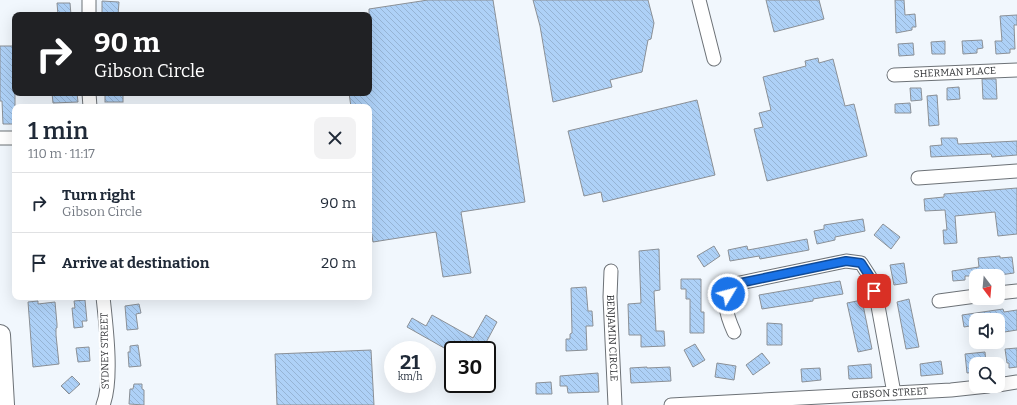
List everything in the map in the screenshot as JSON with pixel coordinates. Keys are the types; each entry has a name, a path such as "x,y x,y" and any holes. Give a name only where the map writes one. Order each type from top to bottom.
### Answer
{"main road":[{"path":"0,335 4,405"}],"street":[{"path":"89,0 89,12"},
{"path":"699,0 714,59"},
{"name":"SHERMAN PLACE","path":"894,75 1017,70"},
{"path":"0,138 12,138"},
{"path":"918,178 1017,171"},
{"path":"734,332 727,317 726,303 728,294 735,284 846,261 861,263 870,277 878,306 894,393"},
{"name":"BENJAMIN CIRCLE","path":"611,271 610,296 615,405"},
{"path":"1005,292 1017,291"},
{"path":"939,302 969,297"},
{"name":"SYDNEY STREET","path":"103,300 108,370 107,392 103,405"},
{"path":"1005,384 1017,382"},
{"name":"GIBSON STREET","path":"671,405 969,388"}],"building":[{"path":"428,0 493,0 525,202 461,212 471,273 443,277 436,232 373,242 372,104 351,104 349,96 372,96 372,12 369,12 369,9"},
{"path":"533,0 648,0 654,23 651,39 648,40 642,72 610,80 612,87 553,102 540,26"},
{"path":"766,0 819,0 824,19 774,32"},
{"path":"895,0 904,0 905,15 915,14 916,27 912,27 912,30 896,33"},
{"path":"102,1 119,2 118,12 102,12"},
{"path":"57,3 70,3 71,12 58,12"},
{"path":"1017,15 1017,25 1014,25 1015,49 1010,49 1010,53 996,54 995,41 1002,41 1000,16"},
{"path":"982,40 983,48 977,49 977,53 963,54 962,41"},
{"path":"945,41 945,54 932,54 931,42"},
{"path":"913,43 914,55 899,56 898,44"},
{"path":"0,46 12,46 12,96 15,96 15,104 12,104 12,124 3,124 2,101 0,101"},
{"path":"818,58 819,63 833,59 845,106 854,104 867,156 767,181 754,129 763,127 759,113 771,110 763,77 806,66 805,61"},
{"path":"982,79 996,79 997,99 983,99"},
{"path":"959,87 960,99 947,100 947,88"},
{"path":"910,88 921,88 922,100 911,101"},
{"path":"937,95 939,125 929,126 927,96"},
{"path":"52,96 77,96 78,102 53,103"},
{"path":"105,96 123,96 123,102 105,102"},
{"path":"697,100 715,175 603,202 601,192 584,196 568,131"},
{"path":"910,103 911,113 895,113 895,104"},
{"path":"941,138 957,138 958,144 1017,141 1017,155 992,157 991,154 931,157 930,146 942,145"},
{"path":"1017,188 1017,234 998,236 995,212 955,216 957,243 944,244 943,230 947,230 945,210 925,211 924,199 944,197 944,194"},
{"path":"863,219 865,231 835,237 835,240 817,244 814,231 824,229 824,225"},
{"path":"883,224 900,237 891,249 874,235"},
{"path":"807,239 809,250 760,259 759,256 730,261 728,250 747,246 748,250"},
{"path":"714,246 720,256 704,267 697,256"},
{"path":"659,249 660,290 654,291 656,331 664,331 665,346 641,347 641,335 629,335 628,304 641,303 639,251"},
{"path":"1000,256 1000,258 1012,257 1014,273 1005,274 1005,269 969,269 969,276 965,276 965,280 953,281 952,271 979,267 978,258"},
{"path":"904,263 907,283 894,285 890,265"},
{"path":"681,279 701,279 701,312 704,312 704,333 690,333 690,299 686,299 686,289 681,289"},
{"path":"840,281 843,294 813,299 813,301 762,309 759,295"},
{"path":"586,287 588,311 592,311 593,326 586,326 587,350 566,351 566,339 570,339 570,334 572,333 571,288"},
{"path":"909,299 919,347 906,349 897,302"},
{"path":"85,300 87,321 82,321 83,327 74,328 72,308 75,308 74,301"},
{"path":"862,300 872,349 858,352 847,303"},
{"path":"38,301 38,304 55,302 59,364 33,367 28,302"},
{"path":"139,304 141,313 136,314 138,329 127,330 125,306"},
{"path":"1003,309 1004,312 1017,310 1017,330 1005,332 1005,313 976,313"},
{"path":"969,314 969,326 964,327 962,315"},
{"path":"432,315 473,338 486,315 497,322 487,341 444,341 444,348 436,343 436,341 432,341 407,327 412,318 426,326"},
{"path":"767,323 782,324 782,345 767,345"},
{"path":"695,344 705,360 693,367 684,350"},
{"path":"138,345 141,366 129,367 128,352 130,352 130,346"},
{"path":"89,347 90,361 78,362 76,348"},
{"path":"1017,348 1017,367 1009,368 1005,349"},
{"path":"371,350 374,405 277,405 275,354"},
{"path":"985,352 985,357 969,357 969,373 967,373 965,354"},
{"path":"762,353 770,363 753,375 746,365"},
{"path":"941,361 943,374 921,376 920,364"},
{"path":"717,363 736,366 734,380 715,377"},
{"path":"871,364 872,378 849,379 848,366"},
{"path":"670,367 671,381 631,383 630,368"},
{"path":"820,368 821,380 802,382 801,369"},
{"path":"598,373 599,392 568,393 567,386 560,386 560,376"},
{"path":"72,376 80,384 69,394 61,386"},
{"path":"551,382 552,394 536,394 536,383"},
{"path":"134,384 142,384 142,389 144,390 144,405 129,404 130,389 133,389"}],"route":[{"path":"728,294 735,284 846,261 861,263 870,277 874,291"}]}
